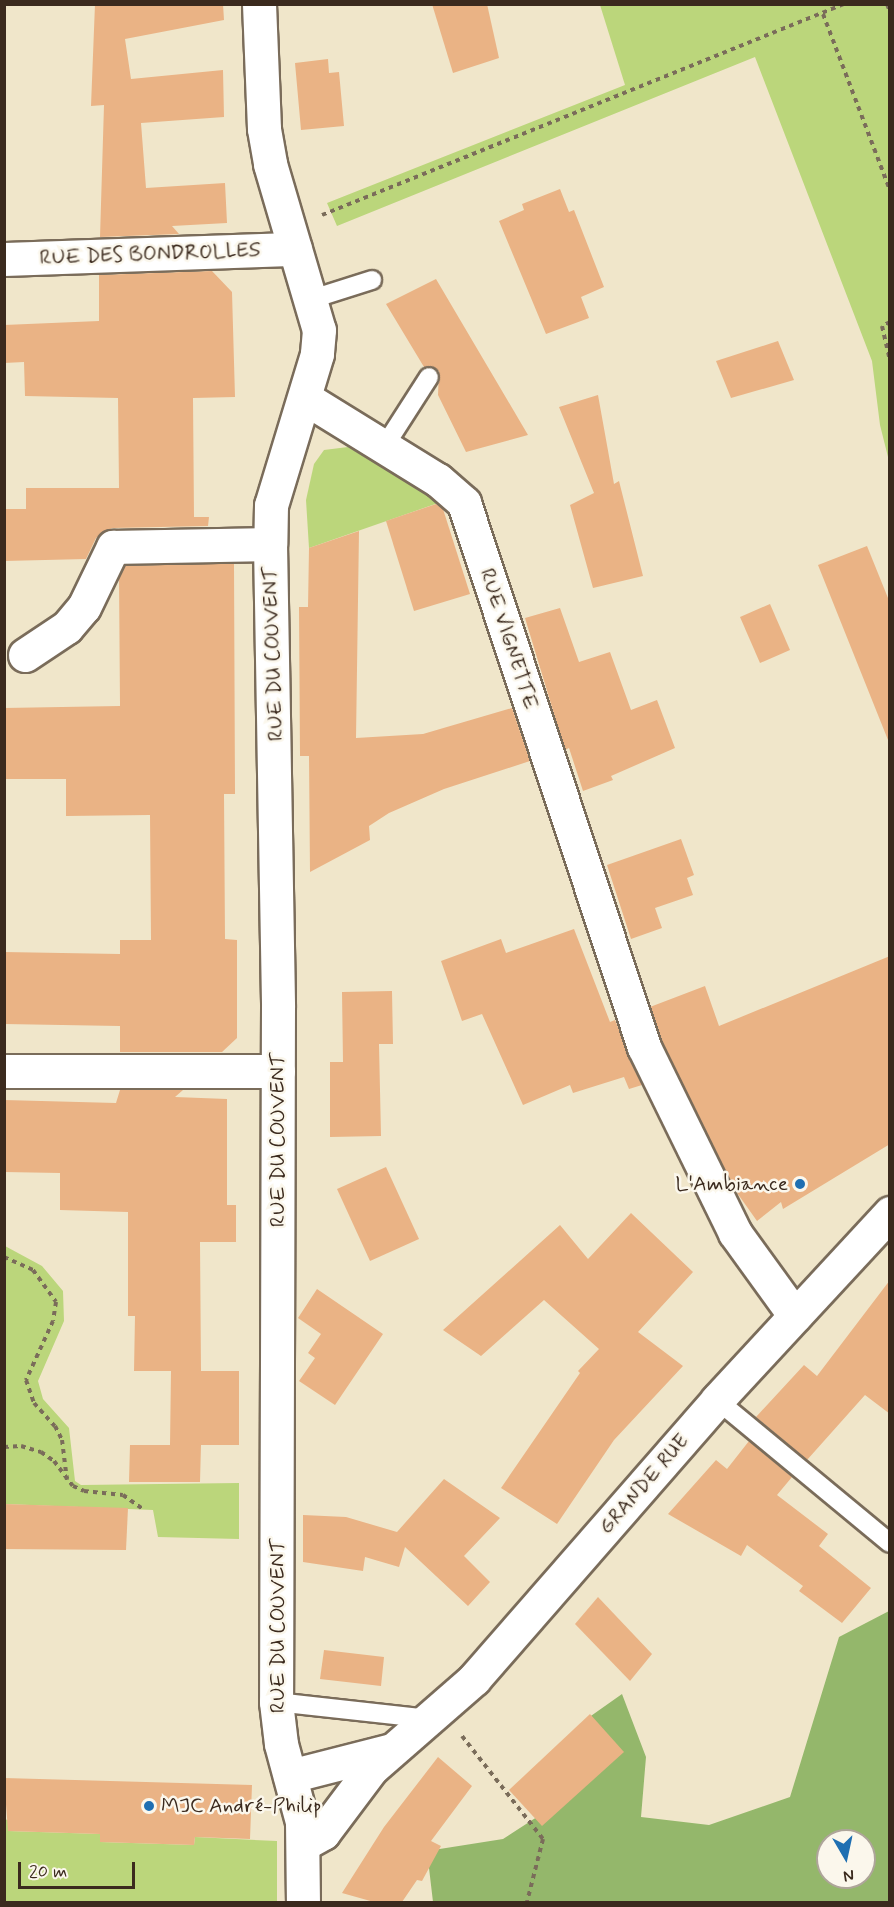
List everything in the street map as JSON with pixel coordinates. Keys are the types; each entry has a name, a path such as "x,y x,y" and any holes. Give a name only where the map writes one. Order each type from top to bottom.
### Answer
{"street":[{"path":"259,4 264,129 291,239 312,299 319,330 318,354 304,398"},
{"name":"RUE DES BONDROLLES","path":"4,260 291,239"},
{"name":"RUE VIGNETTE","path":"304,398 438,480 464,503 644,1047 735,1233 795,1316"},
{"name":"RUE DU COUVENT","path":"303,1893 305,1844 276,1702 278,1071 276,708 270,544 271,505 304,398"},
{"path":"25,655 67,627 84,607 113,547 270,544"},
{"path":"4,1071 278,1071"},
{"name":"GRANDE RUE","path":"290,1776 394,1750 445,1725 474,1679 717,1400 890,1213"},
{"name":"GRANDE RUE","path":"305,1844 323,1833 371,1769 394,1750"}],"lane":[{"path":"312,299 372,280"},
{"path":"384,447 429,376"},
{"path":"717,1400 890,1543"},
{"path":"276,1702 445,1725"}],"path":[{"path":"291,239 844,4"},
{"path":"887,4 890,12"},
{"path":"823,13 890,190"},
{"path":"890,322 882,326 890,360"},
{"path":"4,1257 33,1270 56,1302 53,1321 26,1380 34,1404 55,1426 62,1440 67,1480"},
{"path":"4,1447 21,1446 40,1452 54,1461 67,1480 84,1491 123,1495 143,1509"},
{"path":"445,1725 543,1839 527,1902"}],"green space":[{"path":"600,5 889,5 889,461 880,425 872,361 755,57 337,226 327,203 625,85"},
{"path":"348,447 441,502 309,548 306,500 314,464 324,450"},
{"path":"5,1246 42,1266 63,1291 64,1321 38,1381 43,1399 69,1428 75,1481 81,1485 239,1483 239,1539 158,1537 153,1510 5,1504"},
{"path":"889,1611 889,1902 433,1902 427,1851 503,1839 557,1804 588,1718 622,1694 646,1757 641,1817 709,1825 790,1797 839,1637"},
{"path":"4,1819 8,1820 8,1831 100,1834 100,1842 194,1845 195,1837 277,1841 277,1902 5,1902"}],"building":[{"path":"95,4 223,4 224,20 125,39 131,79 223,70 224,117 141,123 146,188 225,183 227,223 172,226 179,234 100,237 104,105 91,106"},
{"path":"432,4 487,4 499,58 453,73"},
{"path":"328,59 329,73 339,72 344,126 301,130 295,63"},
{"path":"560,189 569,212 574,210 604,287 581,297 589,318 546,334 499,221 524,210 522,204"},
{"path":"212,271 232,292 235,397 193,398 194,517 209,517 208,526 112,528 96,538 86,559 4,561 4,509 26,509 26,488 119,488 118,398 25,396 24,362 4,363 4,325 99,321 99,275"},
{"path":"436,279 528,435 466,452 438,395 439,371 424,367 386,304"},
{"path":"778,341 794,380 731,398 716,361"},
{"path":"598,395 614,484 619,481 643,576 593,588 570,505 594,493 559,407"},
{"path":"436,504 443,509 470,594 414,611 386,521"},
{"path":"359,531 356,738 423,734 512,708 530,761 444,789 389,813 369,826 370,840 310,872 309,756 300,756 299,607 308,607 309,548"},
{"path":"867,546 890,603 888,740 818,565"},
{"path":"234,563 235,794 224,794 225,939 237,940 237,1038 222,1052 120,1052 120,1026 4,1024 4,952 120,954 120,940 151,940 150,815 66,816 66,779 4,779 4,708 120,706 119,577 125,566"},
{"path":"770,604 790,650 760,663 740,617"},
{"path":"560,608 579,662 610,652 631,710 657,700 675,748 611,776 613,780 583,791 569,748 565,750 525,618"},
{"path":"681,839 694,875 687,878 693,895 655,908 662,928 631,939 607,865"},
{"path":"574,929 610,1022 615,1020 642,1085 629,1089 624,1077 573,1093 570,1085 523,1105 482,1014 462,1021 441,961 501,939 506,953"},
{"path":"890,956 890,1144 783,1209 781,1202 757,1221 735,1190 661,1040 650,1007 705,986 719,1026"},
{"path":"392,991 393,1044 379,1044 381,1136 330,1137 330,1062 343,1062 342,992"},
{"path":"120,1090 183,1090 175,1097 227,1099 227,1205 236,1205 236,1242 200,1242 201,1371 239,1371 239,1445 201,1445 200,1482 129,1482 130,1445 170,1445 171,1371 134,1371 135,1316 128,1316 128,1212 60,1210 60,1173 4,1172 4,1100 116,1103"},
{"path":"386,1167 419,1239 370,1261 337,1189"},
{"path":"631,1213 693,1272 638,1332 683,1366 614,1440 557,1524 501,1488 580,1373 578,1371 599,1349 544,1300 481,1356 443,1330 560,1225 588,1259"},
{"path":"890,1280 890,1414 865,1395 807,1460 756,1417 804,1365 817,1376"},
{"path":"317,1289 383,1334 335,1405 299,1381 315,1358 308,1353 321,1334 298,1318"},
{"path":"749,1441 792,1477 777,1495 828,1534 819,1546 871,1588 842,1623 799,1591 803,1586 747,1545 741,1556 668,1514 716,1460 727,1469"},
{"path":"444,1479 500,1518 464,1556 490,1582 468,1606 405,1547 399,1567 365,1557 363,1571 303,1562 303,1515 346,1517 397,1532"},
{"path":"4,1504 128,1508 126,1550 4,1549"},
{"path":"598,1597 652,1654 630,1681 575,1624"},
{"path":"324,1650 384,1657 381,1686 320,1679"},
{"path":"590,1714 624,1752 542,1826 509,1790"},
{"path":"438,1757 472,1786 431,1841 441,1846 422,1881 417,1880 402,1902 374,1902 342,1893 384,1827"},
{"path":"4,1778 252,1785 250,1839 195,1837 194,1845 100,1842 100,1834 8,1831"}],"place":[{"name":"L'Ambiance","path":"800,1184"},
{"name":"MJC André-Philip","path":"149,1806"}]}
